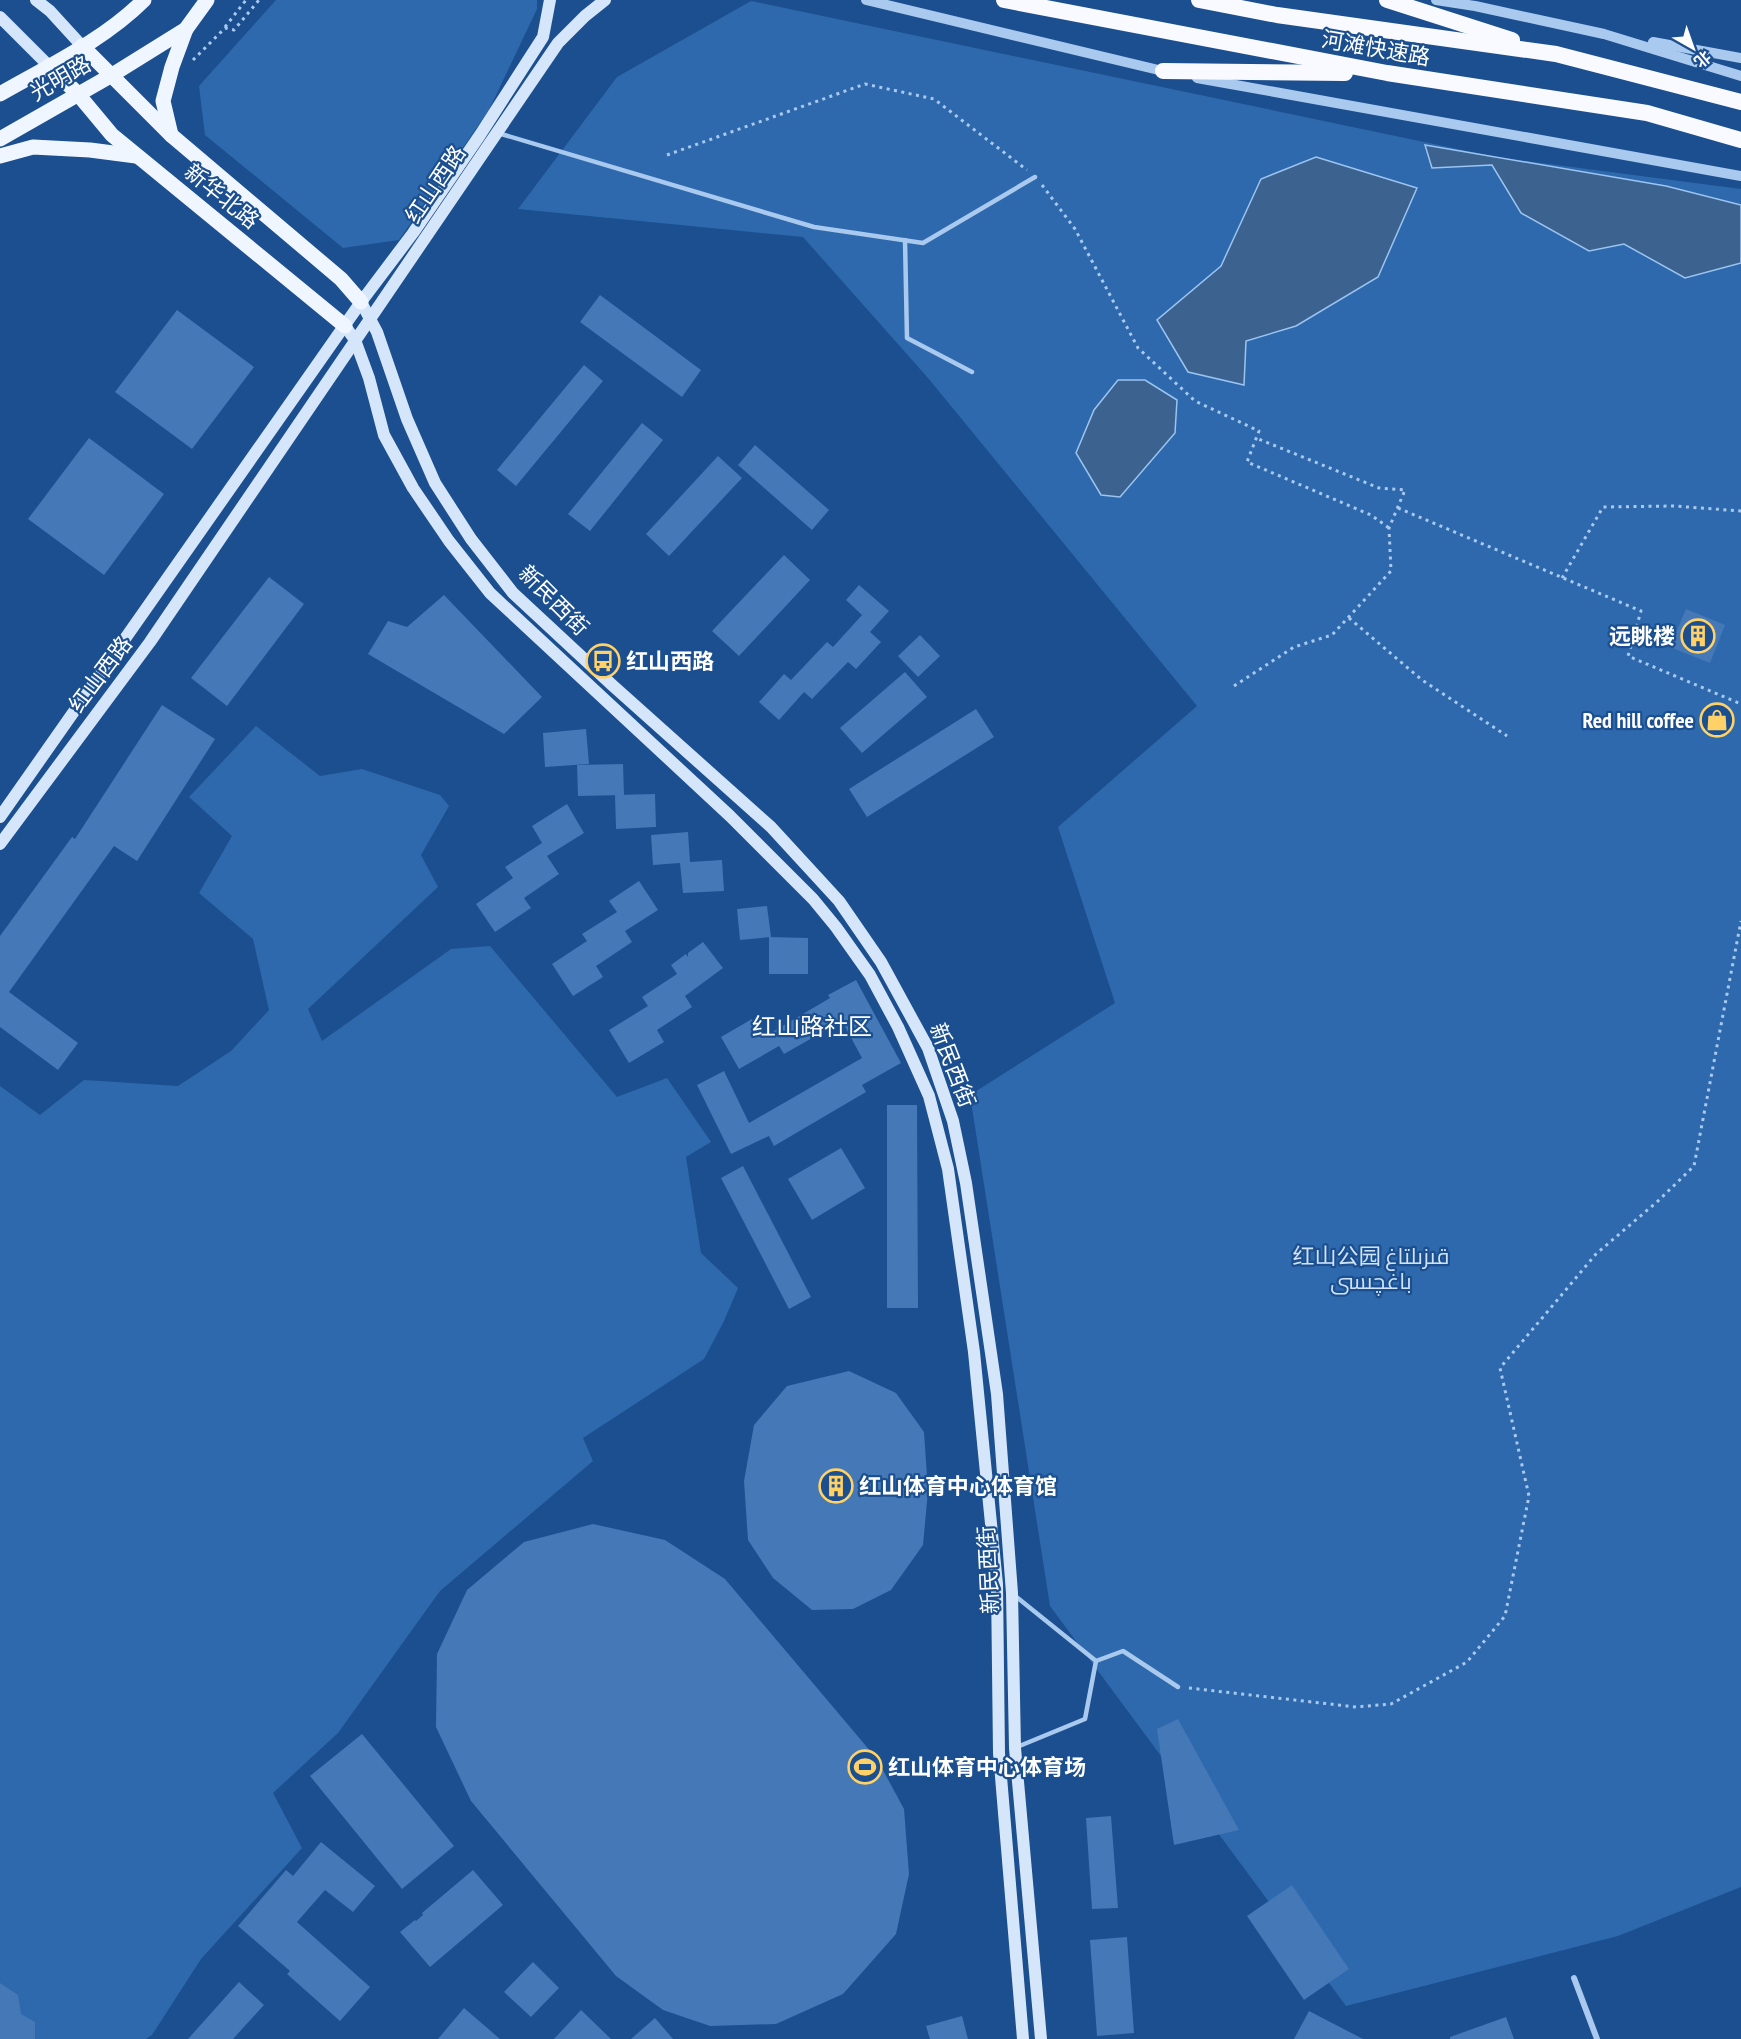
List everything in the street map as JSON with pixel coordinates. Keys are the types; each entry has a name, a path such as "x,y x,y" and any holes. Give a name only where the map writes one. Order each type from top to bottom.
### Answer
{"highway":[{"name":"河滩快速路","path":"1004,0 1387,73 1647,113 1741,140"},
{"name":"河滩快速路","path":"1199,0 1277,15 1556,54 1741,102"},
{"path":"1387,0 1556,54"},
{"path":"1163,71 1387,73"}],"main road":[{"path":"36,0 50,11 82,46"},
{"name":"光明路","path":"0,94 127,17 144,0"},
{"path":"171,135 163,101 172,67 186,29 207,0"},
{"name":"红山西路","path":"0,817 480,135 543,37 550,0"},
{"name":"红山西路","path":"0,844 150,642 558,42 605,0"},
{"path":"0,17 49,66"},
{"name":"光明路","path":"0,139 112,75 186,29"},
{"name":"新华北路","path":"82,46 171,135 341,279 362,302"},
{"name":"新华北路","path":"49,66 77,93 112,135 345,326"},
{"path":"0,156 33,147 90,150 137,156"},
{"name":"新民西街","path":"362,302 371,317 407,418 435,483 471,539 513,593 771,827 832,892 881,962 928,1048 953,1121 966,1183 997,1394 1012,1593 1015,1748 1041,2039"},
{"name":"新民西街","path":"345,326 355,340 369,378 384,435 413,488 449,541 490,593 730,816 813,899 870,975 898,1027 929,1096 948,1170 974,1352 997,1584 999,1753 1023,2039"}],"street":[{"path":"867,0 1163,71 1741,176"},
{"path":"1436,0 1475,6 1604,34 1741,58"},
{"path":"1604,34 1741,75"},
{"path":"1574,1978 1597,2039"}],"lane":[{"path":"495,132 814,227 924,243 1035,177"},
{"path":"905,240 907,338 972,372"},
{"path":"1012,1593 1096,1661"},
{"path":"1096,1661 1123,1651 1178,1687"},
{"path":"1015,1748 1085,1719 1096,1661"}],"path":[{"path":"172,67 194,60 225,28 246,0"},
{"path":"225,28 234,30 259,0"},
{"path":"667,155 866,84 934,99 1035,177 1075,229 1138,348 1195,401 1259,431 1247,462 1371,515 1389,528"},
{"path":"1234,686 1294,647 1332,635 1391,571 1389,528 1405,490 1379,488 1257,438"},
{"path":"1562,578 1603,507 1674,506 1741,511"},
{"path":"1398,508 1641,611 1628,656 1741,704"},
{"path":"1349,618 1422,680 1507,736"},
{"path":"1178,1687 1356,1707 1390,1704 1467,1662 1504,1616 1529,1496 1500,1368 1596,1254 1658,1201 1694,1166 1741,921"}],"green space":[{"path":"276,0 537,0 537,9 489,110 399,240 343,248 205,135 199,86"},
{"name":"红山公园 قىزىلتاغ باغچىسى","path":"751,1 1496,157 1741,189 1741,1887 1618,1936 1346,2006 1050,1606 970,1095 1115,1003 1058,827 1197,706 928,378 803,237 518,209 617,77"},
{"path":"256,726 320,776 362,769 440,795 449,806 421,855 438,887 308,1009 322,1041 451,949 490,946 617,1097 667,1078 711,1142 686,1157 701,1253 738,1288 704,1359 583,1438 593,1461 440,1591 338,1733 273,1793 302,1848 201,1959 152,2035 146,2039 0,2039 0,1086 40,1115 84,1080 178,1086 231,1051 269,1010 253,939 199,893 232,836 189,797"}],"shaded area":[{"path":"1425,145 1666,186 1741,205 1741,263 1685,278 1624,244 1589,251 1521,213 1492,165 1432,168"},
{"path":"1316,157 1417,188 1378,277 1296,326 1246,341 1244,385 1188,372 1157,320 1221,266 1261,179"},
{"path":"1118,380 1145,380 1177,400 1175,433 1120,497 1101,495 1076,453 1094,410"}],"building":[{"path":"600,295 701,370 682,397 580,322"},
{"path":"177,310 254,367 192,449 115,392"},
{"path":"584,365 603,381 516,486 497,470"},
{"path":"642,423 663,440 590,531 568,514"},
{"path":"89,438 164,494 104,575 28,519"},
{"path":"755,445 829,510 812,530 738,465"},
{"path":"718,456 742,478 669,556 646,534"},
{"path":"784,555 810,580 739,656 712,631"},
{"path":"269,577 304,604 227,706 191,678"},
{"path":"859,585 889,611 870,632 881,642 856,669 848,662 812,699 804,692 779,720 759,702 784,674 791,680 827,642 833,647 862,615 846,600"},
{"path":"444,595 542,697 504,734 368,654 388,621 407,627"},
{"name":"远眺楼","path":"1686,609 1725,625 1710,663 1670,647"},
{"path":"920,635 940,656 918,677 898,656"},
{"path":"905,672 927,697 862,753 840,728"},
{"path":"162,705 215,739 137,861 114,846 9,992 78,1043 58,1070 0,1027 0,936 72,837 75,839"},
{"path":"976,709 994,737 867,817 849,789"},
{"path":"586,729 589,764 545,767 543,733"},
{"path":"623,764 624,795 578,796 577,765"},
{"path":"655,794 656,827 616,829 615,795"},
{"path":"567,804 584,833 547,856 559,874 524,898 531,908 495,932 476,904 513,878 505,867 542,843 532,826"},
{"path":"688,832 690,862 722,860 724,891 683,893 680,863 653,865 651,835"},
{"path":"639,881 658,910 625,931 632,942 596,966 603,977 573,996 552,964 587,941 582,934 617,912 609,901"},
{"path":"767,906 771,937 740,940 737,909"},
{"path":"769,937 808,938 808,974 769,974"},
{"path":"703,942 723,968 685,996 692,1007 657,1030 664,1042 629,1063 609,1030 648,1006 642,997 677,974 671,965 686,954 688,957 688,953"},
{"path":"856,980 901,1063 862,1085 866,1092 774,1146 769,1136 731,1154 697,1085 724,1071 749,1123 862,1058 842,1021 784,1054 779,1046 739,1069 721,1037 752,1019 762,1038 830,998 828,995"},
{"path":"887,1105 917,1105 918,1308 887,1308"},
{"path":"841,1148 865,1188 812,1220 788,1179"},
{"path":"743,1166 811,1297 789,1309 721,1178"},
{"name":"红山体育中心体育馆","path":"849,1371 896,1393 924,1432 928,1491 923,1545 891,1590 853,1609 812,1610 773,1578 748,1540 744,1481 754,1425 787,1386"},
{"path":"593,1524 665,1540 725,1579 877,1759 904,1809 909,1874 896,1934 843,1994 776,2024 710,2026 663,2010 616,1976 471,1801 436,1727 437,1654 467,1590 524,1542"},
{"path":"1178,1719 1239,1830 1174,1845 1157,1729"},
{"path":"362,1734 454,1846 402,1889 310,1776"},
{"path":"1111,1816 1118,1908 1092,1909 1086,1818"},
{"path":"321,1842 375,1886 353,1912 325,1890 297,1922 370,1987 340,2021 287,1974 290,1971 238,1926 286,1870 293,1876"},
{"path":"473,1870 503,1905 430,1967 400,1932 416,1921 423,1915 422,1913"},
{"path":"1292,1885 1349,1969 1304,2000 1247,1916"},
{"path":"1127,1937 1134,2033 1097,2036 1090,1940"},
{"path":"533,1962 559,1988 531,2017 504,1992"},
{"path":"239,1982 264,2005 233,2039 188,2039"},
{"path":"0,1983 18,1995 21,2014 35,2022 35,2039 0,2039"},
{"path":"464,2008 500,2039 438,2039"},
{"path":"581,2010 611,2039 554,2039"},
{"path":"1309,2011 1363,2039 1294,2039"},
{"path":"962,2016 968,2039 930,2039 926,2026"},
{"path":"1506,2017 1514,2039 1450,2039 1450,2037"},
{"path":"655,2018 673,2039 631,2039"}],"place":[{"name":"远眺楼","path":"1698,636"},
{"name":"红山西路","path":"603,661"},
{"name":"Red hill coffee","path":"1717,720"},
{"name":"红山体育中心体育馆","path":"836,1486"},
{"name":"红山体育中心体育场","path":"865,1767"}],"district":[{"name":"红山路社区","path":"812,1027"}]}
